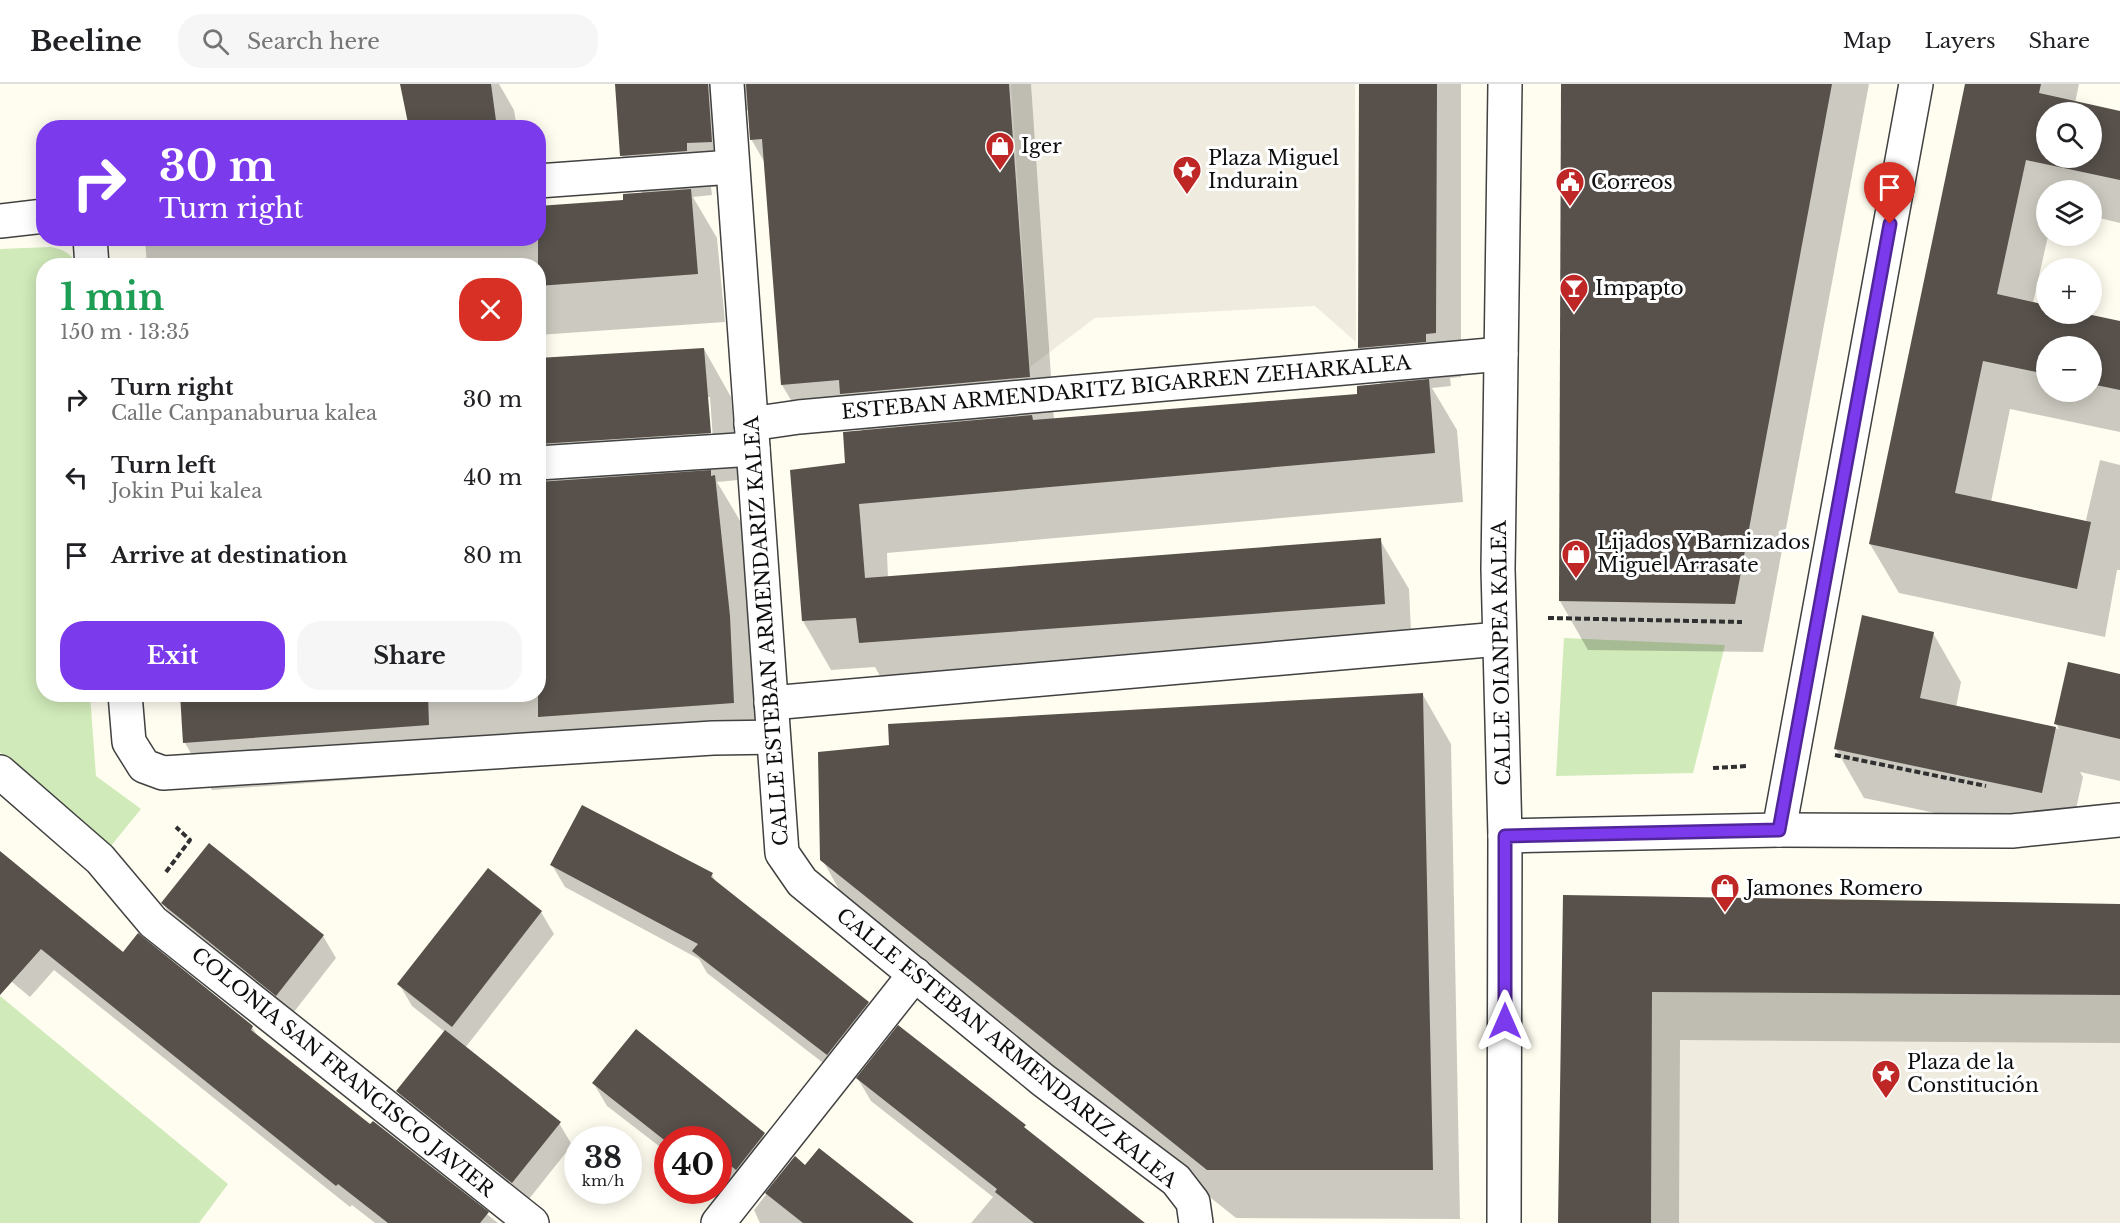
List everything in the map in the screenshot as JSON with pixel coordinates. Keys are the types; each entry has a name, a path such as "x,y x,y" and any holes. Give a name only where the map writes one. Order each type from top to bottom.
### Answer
{"street":[{"name":"CALLE ESTEBAN ARMENDARIZ KALEA","path":"728,84 732,167 782,854 802,882 1043,1080 1176,1180 1194,1213"},
{"name":"CALLE OIANPEA KALEA","path":"1504,1223 1505,836 1499,639 1505,84"},
{"path":"1779,830 1916,84"},
{"path":"546,180 732,167"},
{"path":"0,221 36,217"},
{"name":"ESTEBAN ARMENDARITZ BIGARREN ZEHARKALEA","path":"546,462 752,437 799,417 1501,354"},
{"path":"771,703 1499,639"},
{"path":"126,702 129,742 144,766 163,773 714,738 774,737"},
{"name":"COLONIA SAN FRANCISCO JAVIER","path":"0,772 100,859 153,921 532,1223"},
{"path":"1505,836 1779,830 2012,831 2120,820"},
{"path":"718,1223 915,974"}],"path":[{"path":"1548,618 1742,622"},
{"path":"1825,753 1998,788"},
{"path":"1713,768 1750,765"},
{"path":"162,877 190,840 176,827"}],"green space":[{"path":"50,247 66,252 73,258 36,258 36,702 91,702 96,776 141,809 110,847 19,773 0,752 0,249"},
{"path":"1564,638 1725,645 1693,773 1556,776"},
{"path":"0,996 228,1184 199,1223 0,1223"}],"shaded area":[{"name":"Plaza Miguel Indurain","path":"1011,84 1355,84 1356,342 1315,306 1095,318 1030,367"},
{"name":"Plaza de la Constitución","path":"1652,992 2120,995 2120,1223 1651,1223"}],"building":[{"path":"400,84 491,84 496,120 407,120"},
{"path":"615,84 708,84 712,142 687,143 687,151 620,156"},
{"path":"746,84 1009,84 1030,377 840,394 839,380 781,385 762,139 750,140"},
{"path":"1359,84 1437,84 1436,333 1426,334 1426,342 1358,348"},
{"path":"1561,84 1832,84 1735,604 1559,601"},
{"path":"1965,84 2041,84 2039,93 2080,102 2036,102 2036,162 2026,160 1997,294 2036,303 2036,324 2102,324 2102,317 2120,321 2120,390 2102,386 2102,336 2036,336 2036,372 1983,361 1955,493 2091,522 2077,589 1869,544"},
{"path":"2102,107 2120,111 2120,180 2064,168 2102,168"},
{"path":"691,189 698,274 546,285 546,258 538,258 538,246 546,246 546,205 623,200 623,194"},
{"path":"704,348 711,433 546,443 546,358"},
{"path":"1429,379 1435,453 859,504 865,578 1381,538 1385,604 859,643 856,618 802,621 790,470 845,463 843,432 1032,415 1033,420 1357,394 1357,386"},
{"path":"711,470 711,476 715,475 730,616 734,703 538,717 538,702 546,702 546,481"},
{"path":"1862,615 1934,632 1920,698 2056,727 2042,793 1834,749"},
{"path":"2068,662 2120,674 2120,739 2054,724"},
{"path":"1423,693 1433,1170 1207,1170 820,860 818,752 889,745 888,724"},
{"path":"180,702 428,702 429,725 183,743"},
{"path":"582,805 713,873 711,877 869,1002 827,1055 692,951 698,944 550,865"},
{"path":"209,843 324,935 276,996 161,903"},
{"path":"0,851 123,952 138,933 253,1026 251,1030 370,1124 373,1121 489,1212 480,1223 388,1223 338,1184 336,1186 41,949 0,995"},
{"path":"488,868 542,911 452,1027 397,984"},
{"path":"1563,895 2120,904 2120,995 1652,992 1651,1223 1558,1223"},
{"path":"898,1025 1026,1125 1024,1127 1145,1223 1034,1223 995,1192 997,1189 856,1078"},
{"path":"636,1029 765,1133 736,1170 732,1167 732,1126 654,1126 654,1132 592,1083"},
{"path":"445,1030 561,1122 512,1183 396,1091"},
{"path":"819,1148 914,1223 803,1223 765,1193 795,1156 805,1165"}],"place":[{"name":"Iger","path":"1000,172"},
{"name":"Plaza Miguel Indurain","path":"1187,196"},
{"name":"Correos","path":"1570,208"},
{"name":"Impapto","path":"1574,314"},
{"name":"Lijados Y Barnizados Miguel Arrasate","path":"1576,580"},
{"name":"Jamones Romero","path":"1725,914"},
{"name":"Plaza de la Constitución","path":"1886,1100"}],"route":[{"path":"1505,1021 1505,836 1779,830 1890,224"}]}
